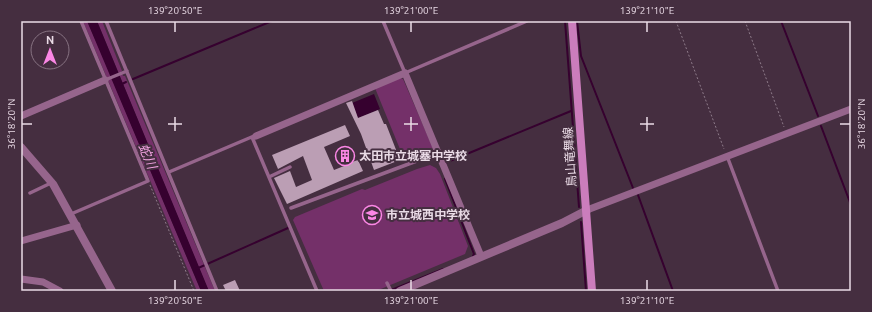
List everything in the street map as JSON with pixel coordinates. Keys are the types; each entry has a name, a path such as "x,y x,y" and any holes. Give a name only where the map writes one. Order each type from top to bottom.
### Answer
{"main road":[{"name":"鳥山竜舞線","path":"572,21 592,291"}],"street":[{"path":"254,136 405,73 482,256"},
{"path":"21,116 106,80"},
{"path":"400,291 562,223 587,210 851,108"},
{"path":"21,147 52,182 71,214 112,291"},
{"path":"21,241 77,225"},
{"path":"21,279 43,282 60,291"}],"lane":[{"path":"71,214 148,181 81,21"},
{"path":"106,21 218,291"},
{"path":"383,21 405,73 527,21"},
{"path":"106,80 126,72"},
{"path":"169,172 254,136 269,177 317,291"},
{"path":"291,208 438,153"},
{"path":"727,156 778,291"},
{"path":"269,177 290,167"},
{"path":"30,192 52,182"},
{"path":"387,283 390,289"}],"path":[{"path":"676,21 727,156"},
{"path":"744,21 786,134"},
{"path":"148,181 194,291"}],"shaded area":[{"path":"83,21 87,21 100,50 201,291 197,291"},
{"path":"97,21 102,21 123,76 125,76 215,291 209,291 206,285"},
{"path":"400,78 403,79 433,148 404,159 375,88"},
{"path":"430,165 436,168 440,174 468,246 465,254 376,291 324,291 293,220 295,217 362,189 365,190"}],"water":[{"name":"蛇川","path":"87,21 97,21 209,291 201,291"},
{"path":"374,94 380,109 358,118 352,103"}],"building":[{"path":"352,101 358,118 378,110 384,124 386,124 400,160 374,170 361,134 346,103"},
{"path":"345,125 350,136 324,147 334,170 344,166 338,152 347,148 352,162 358,160 363,171 287,204 274,178 290,171 296,187 312,180 303,156 278,169 272,155"},
{"path":"235,280 240,291 226,291 223,285"}],"waterway":[{"path":"133,79 272,21"},
{"path":"565,21 579,207"},
{"path":"577,21 581,56 633,188"},
{"path":"781,21 818,116"},
{"path":"120,85 126,82"},
{"path":"445,163 571,111"},
{"path":"821,126 851,205"},
{"path":"445,179 474,254 473,256"},
{"path":"638,195 673,291"},
{"path":"581,222 586,291"},
{"path":"196,269 288,228"},
{"path":"389,291 443,269"}],"place":[{"name":"太田市立城塞中学校","path":"345,156"},
{"name":"市立城西中学校","path":"372,215"}]}
